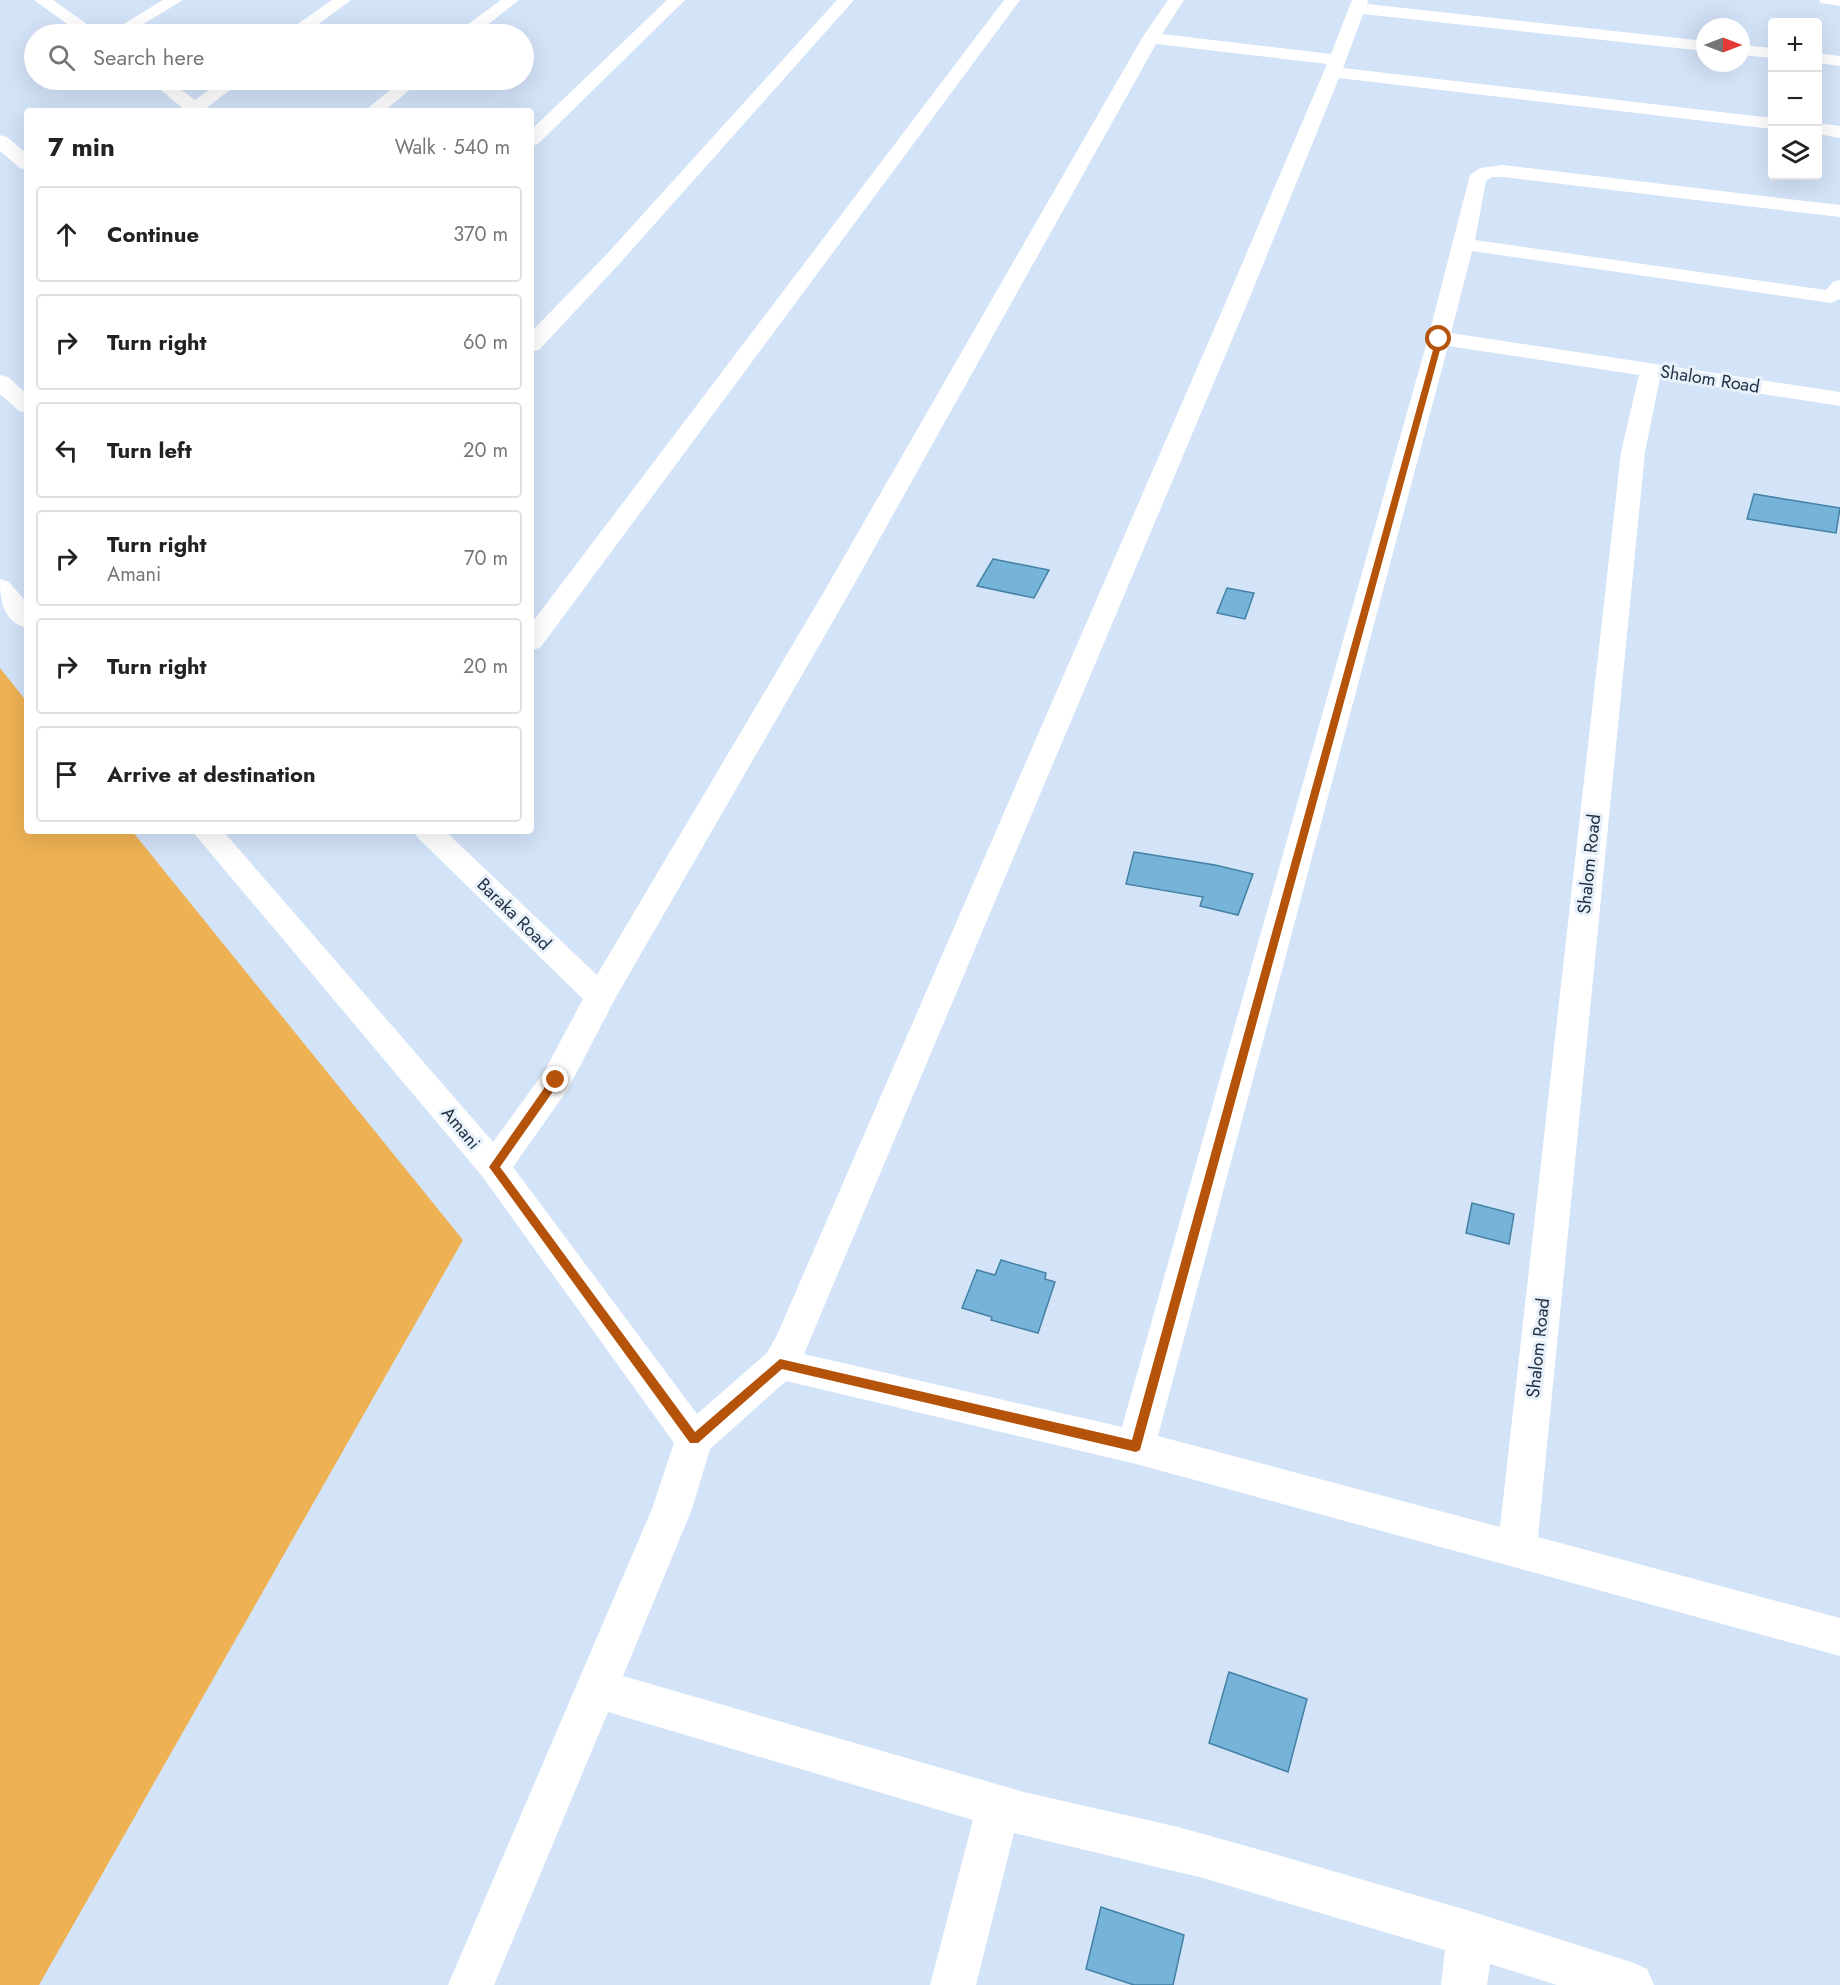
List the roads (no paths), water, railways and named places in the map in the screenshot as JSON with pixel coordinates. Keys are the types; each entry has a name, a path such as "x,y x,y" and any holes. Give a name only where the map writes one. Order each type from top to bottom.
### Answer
{"street":[{"path":"42,0 77,24"},
{"path":"133,24 175,0"},
{"path":"309,24 342,0"},
{"path":"479,24 511,0"},
{"path":"534,137 677,0"},
{"path":"534,342 613,259 846,0"},
{"path":"534,638 1012,0"},
{"path":"494,1167 556,1080 600,997 838,591 1151,38 1176,0"},
{"path":"1827,0 1840,2"},
{"path":"471,1985 672,1509 694,1440 780,1364 797,1329 1236,304 1358,4 1696,45"},
{"path":"1151,38 1334,66 1768,123"},
{"path":"1750,51 1768,53"},
{"path":"1822,59 1840,61"},
{"path":"170,90 193,108"},
{"path":"198,108 221,90"},
{"path":"377,108 400,90"},
{"path":"1822,130 1840,132"},
{"path":"0,141 24,161"},
{"path":"1136,1447 1439,339 1464,244 1477,179 1481,174 1494,171 1840,211"},
{"path":"1464,244 1831,297 1840,286"},
{"path":"1439,339 1652,370"},
{"name":"Shalom Road","path":"1517,1550 1633,452 1652,370 1840,399"},
{"path":"0,382 24,403"},
{"path":"0,588 24,616"},
{"path":"534,602 551,616"},
{"name":"Amani","path":"210,834 494,1167 694,1440"},
{"name":"Baraka Road","path":"431,834 600,997"},
{"path":"780,1364 1136,1447 1840,1637"},
{"path":"595,1688 1046,1821 1200,1856 1470,1934 1631,1985"},
{"path":"953,1985 999,1806"},
{"path":"1464,1985 1470,1934"}]}
